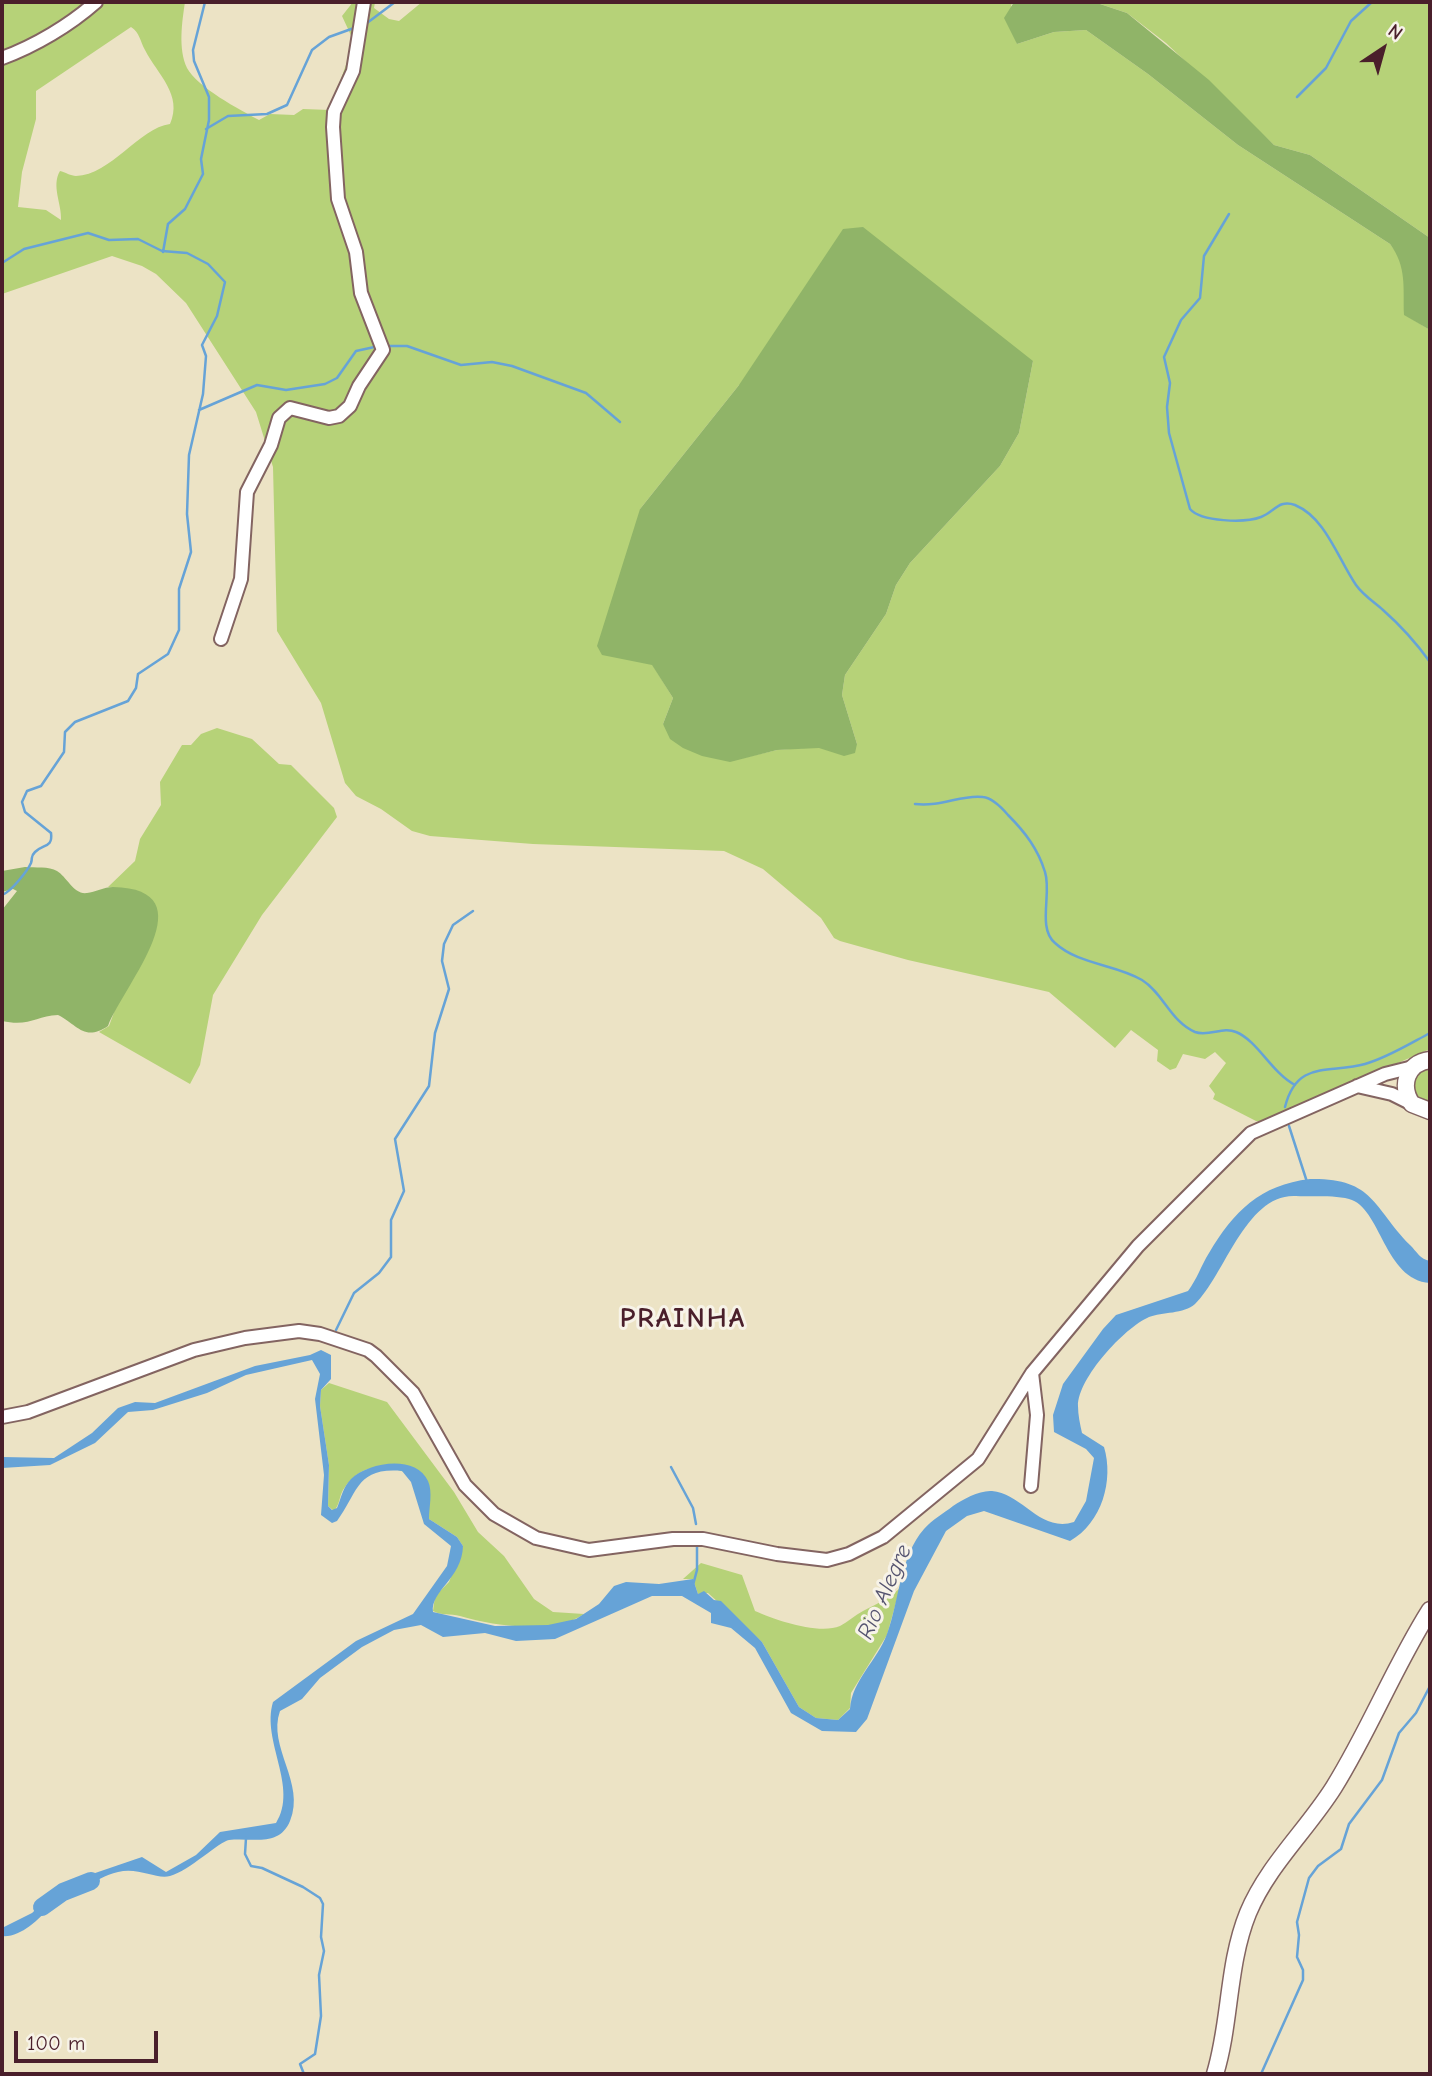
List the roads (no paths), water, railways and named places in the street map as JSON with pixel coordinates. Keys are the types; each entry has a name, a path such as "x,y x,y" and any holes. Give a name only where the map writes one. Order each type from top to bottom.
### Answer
{"main road":[{"path":"1424,1112 1405,1090 1408,1074 1413,1067 1430,1060"},
{"path":"1216,2074 1236,1954 1248,1913 1267,1877 1333,1788 1363,1736 1401,1655 1430,1610"}],"street":[{"path":"2,58 17,53 81,16 96,2"},
{"path":"221,639 241,579 247,492 271,445 279,418 290,408 329,418 339,416 350,406 359,386 383,350 361,293 356,252 338,199 333,127 334,112 353,71 364,2"},
{"path":"2,1417 28,1412 194,1350 245,1338 299,1331 320,1334 368,1350 376,1356 413,1393 465,1485 494,1514 536,1538 589,1550 673,1539 703,1539 788,1556 827,1560 849,1554 883,1537 978,1459 1032,1373 1138,1246 1251,1133 1356,1086 1413,1067"},
{"path":"1356,1086 1392,1094 1424,1112"},
{"path":"1031,1486 1037,1415 1032,1373"}],"water":[{"path":"1310,1179 1347,1183 1370,1197 1419,1255 1430,1261 1430,1283 1415,1279 1402,1270 1369,1215 1360,1205 1349,1199 1296,1196 1279,1199 1263,1208 1250,1221 1195,1304 1185,1310 1149,1317 1139,1323 1104,1355 1086,1382 1078,1406 1082,1433 1104,1447 1107,1460 1103,1500 1090,1523 1070,1541 984,1511 967,1516 946,1531 914,1591 867,1719 856,1732 822,1731 791,1713 755,1648 731,1628 711,1623 711,1613 682,1596 652,1596 555,1639 516,1641 485,1633 443,1637 421,1625 394,1630 362,1647 320,1678 302,1699 280,1711 278,1738 290,1779 294,1807 290,1821 279,1835 264,1840 229,1840 170,1876 118,1872 81,1888 63,1891 28,1927 15,1934 2,1936 2,1928 32,1913 63,1884 142,1857 166,1872 196,1855 220,1832 276,1823 284,1794 272,1732 273,1702 356,1641 413,1614 447,1566 451,1546 424,1524 411,1482 402,1471 375,1473 367,1478 360,1484 337,1521 332,1523 321,1515 324,1475 315,1399 320,1374 312,1360 246,1375 207,1393 153,1410 128,1412 95,1443 50,1465 2,1468 2,1457 54,1458 92,1433 118,1408 135,1402 155,1403 255,1366 310,1355 321,1350 331,1355 331,1379 321,1390 320,1406 329,1465 328,1506 332,1510 337,1508 348,1482 369,1468 403,1464 422,1472 430,1490 429,1519 457,1537 463,1546 457,1567 436,1597 433,1612 495,1626 548,1625 576,1619 599,1604 614,1586 626,1582 659,1584 693,1579 698,1594 704,1591 714,1600 721,1601 762,1642 799,1707 816,1718 838,1720 850,1709 855,1689 883,1644 905,1566 924,1529 962,1501 987,1491 1003,1493 1051,1522 1074,1522 1086,1501 1094,1458 1086,1449 1054,1432 1053,1415 1063,1384 1116,1315 1188,1291 1218,1238 1250,1202 1277,1187"}],"waterway":[{"path":"163,252 168,224 185,209 203,174 201,159 209,120 209,97 194,61 193,50 205,2"},
{"path":"367,23 395,2"},
{"path":"1297,97 1326,68 1351,21 1372,2"},
{"path":"206,129 228,116 267,114 287,105 312,50 329,37 354,28"},
{"path":"1229,214 1204,256 1200,298 1181,320 1164,357 1170,383 1167,407 1169,433 1190,509 1203,517 1234,521 1261,517 1285,504 1295,505 1306,511 1323,529 1359,589 1402,628 1430,662"},
{"path":"2,263 24,249 88,233 109,240 138,239 162,251 187,253 208,264 225,282 217,316 202,345 206,356 203,394 189,455 187,514 191,552 179,589 179,630 168,654 138,674 136,688 128,701 75,722 65,732 64,752 41,786 27,791 22,802 25,812 51,833 50,841 33,854 23,875 2,895"},
{"path":"199,410 257,385 286,390 325,384 337,378 356,351 379,346"},
{"path":"385,346 407,346 461,365 492,362 512,366 586,393 620,422"},
{"path":"915,804 934,804 967,797 994,801 1025,834 1042,864 1047,880 1047,929 1055,943 1075,956 1142,980 1156,992 1173,1015 1195,1032 1231,1030 1244,1036 1295,1085"},
{"path":"336,1330 354,1293 379,1273 391,1257 391,1220 404,1191 395,1139 429,1086 435,1033 449,989 442,961 444,944 453,925 473,911"},
{"path":"1285,1107 1290,1092 1306,1075 1373,1061 1430,1033"},
{"path":"1289,1126 1307,1182"},
{"path":"671,1467 693,1508 696,1524"},
{"path":"693,1585 697,1570 697,1547"},
{"path":"1261,2074 1303,1980 1303,1970 1297,1957 1297,1922 1309,1878 1318,1866 1341,1849 1349,1824 1382,1780 1399,1733 1416,1713 1430,1686"},
{"path":"246,1838 245,1854 251,1866 262,1868 303,1887 320,1898 323,1904 321,1937 324,1951 319,1975 321,2016 315,2054 300,2064 304,2074"},
{"path":"42,1907 63,1892 91,1881"}],"district":[{"name":"PRAINHA","path":"683,1319"}],"water label":[{"name":"Rio Alegre","path":"885,1592"}]}
